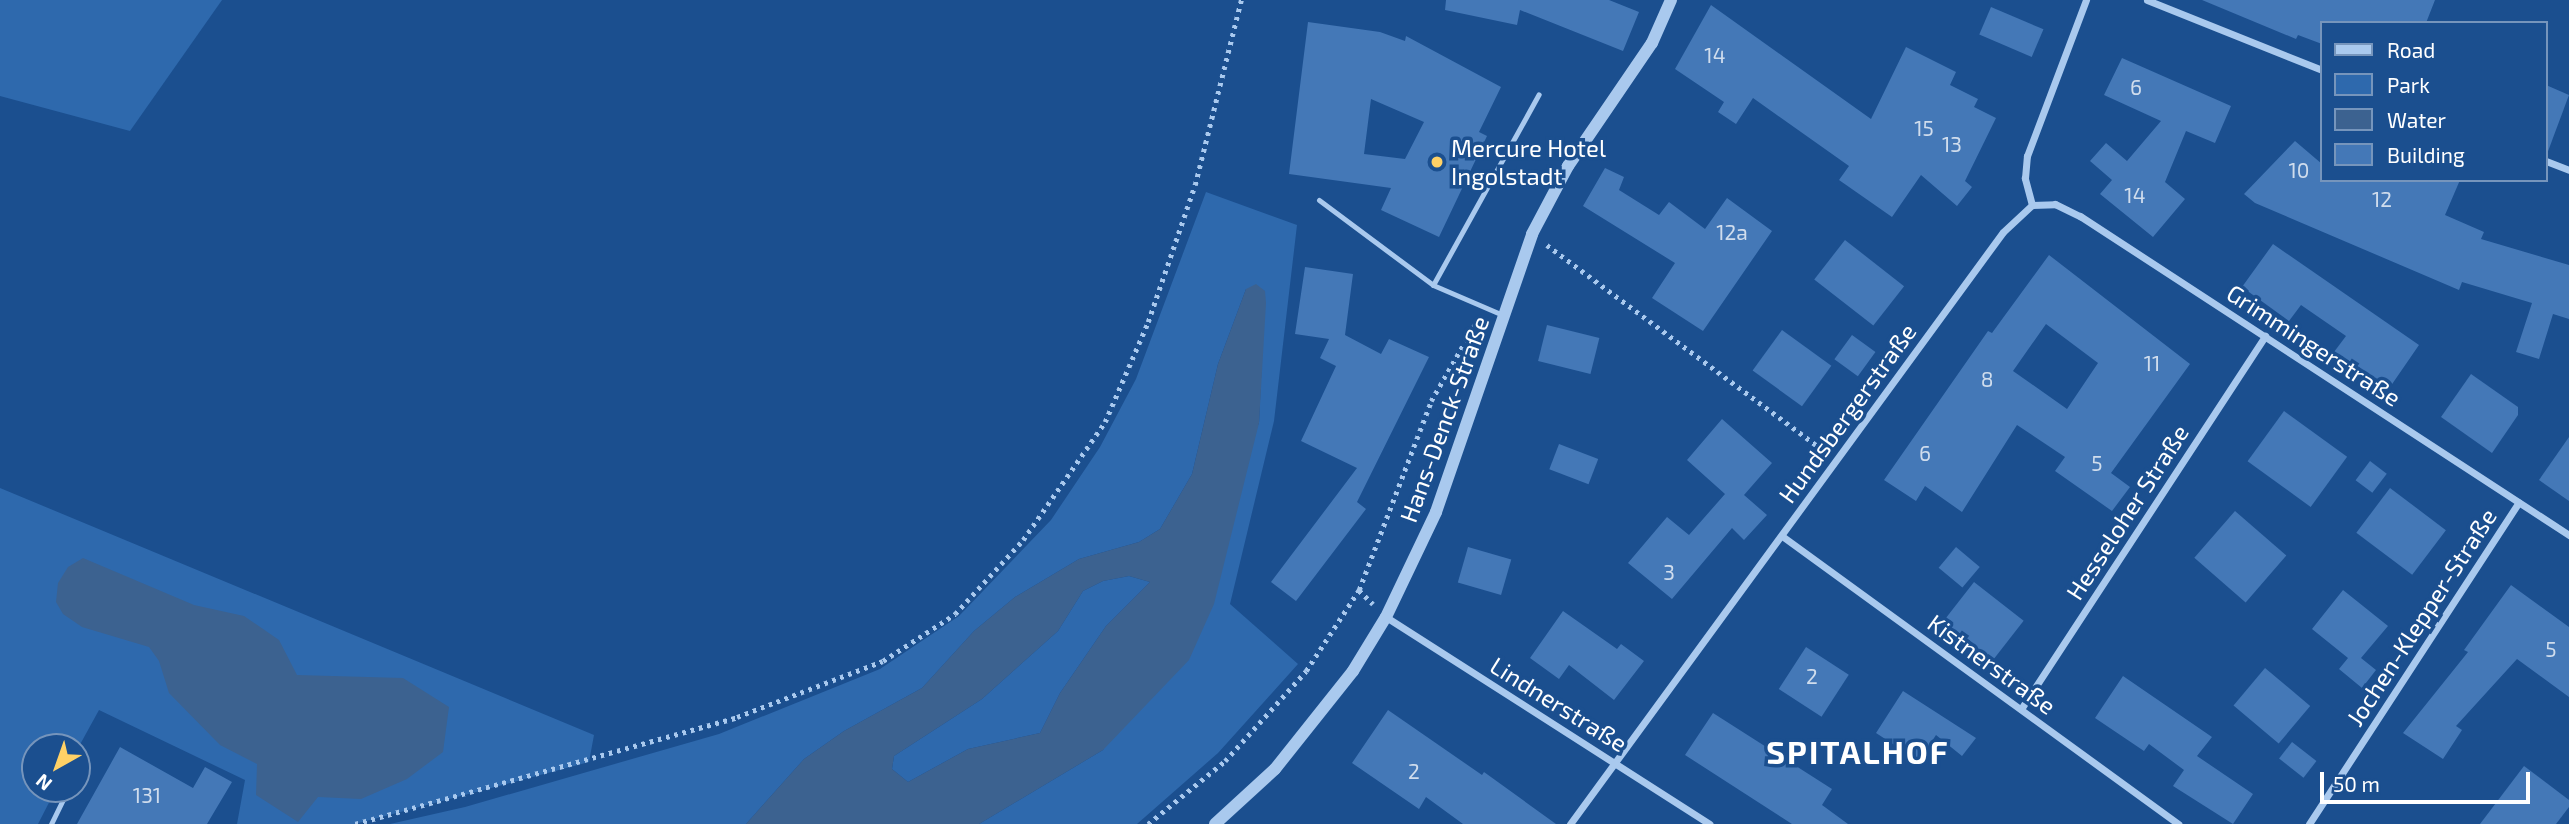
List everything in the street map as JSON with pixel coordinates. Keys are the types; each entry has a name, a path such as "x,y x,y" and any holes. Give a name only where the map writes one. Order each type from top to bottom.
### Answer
{"street":[{"name":"Hans-Denck-Straße","path":"1215,824 1275,769 1353,671 1386,617 1436,512 1532,234 1584,141 1652,44 1671,0"},
{"path":"2032,205 2025,178 2027,156 2086,0"},
{"path":"2147,0 2320,69"},
{"path":"2548,162 2569,170"},
{"name":"Grimmingerstraße","path":"2032,205 2055,204 2080,216 2569,535"},
{"name":"Hundsbergerstraße","path":"1570,824 2003,232 2032,205"},
{"name":"Hesseloher Straße","path":"2021,709 2265,336"},
{"name":"Jochen-Klepper-Straße","path":"2309,824 2519,502"},
{"name":"Kistnerstraße","path":"1782,536 2178,824"},
{"name":"Lindnerstraße","path":"1386,617 1710,824"}],"lane":[{"path":"1433,285 1539,94"},
{"path":"1319,201 1433,285 1503,315"},
{"path":"51,824 62,803"}],"path":[{"path":"355,824 737,717 883,661 955,614 1023,540 1104,422 1148,322 1195,185 1241,0"},
{"path":"1532,234 1836,460"},
{"path":"1148,824 1225,761 1306,671 1359,590 1431,401 1483,307"}],"green space":[{"path":"0,0 222,0 130,131 0,96"},
{"path":"1206,192 1297,225 1274,421 1230,604 1298,664 1218,753 1137,824 979,824 1103,750 1259,423 1265,291 1246,289 1218,364 1192,474 1160,529 1139,542 1079,559 1015,597 974,631 922,688 844,731 804,759 746,824 390,824 465,807 719,734 880,669 959,616 1051,520 1100,447 1136,379"},
{"path":"0,488 594,735 589,762 355,824 237,824 245,780 99,710 86,733 21,733 21,803 49,803 38,824 0,824"},
{"path":"1129,576 1150,582 1106,626 1060,693 1040,733 968,749 908,782 892,769 894,756 982,699 1058,631 1083,591 1103,581"}],"water":[{"path":"1256,284 1265,291 1259,423 1214,604 1189,660 1103,750 979,824 746,824 804,759 844,731 922,688 974,631 1015,597 1079,559 1139,542 1160,529 1192,474 1218,364 1246,289","holes":["1129,576 1150,582 1106,626 1060,693 1040,733 968,749 908,782 892,769 894,756 982,699 1058,631 1083,591 1103,581"]},
{"path":"83,558 194,605 244,616 279,640 297,675 403,678 449,707 443,752 407,779 361,799 318,797 298,822 256,795 257,764 220,745 169,693 159,661 149,647 82,627 63,614 56,602 58,583 68,567"}],"building":[{"path":"1446,0 1609,0 1639,12 1623,51 1520,10 1517,25 1445,10"},
{"path":"2202,0 2435,0 2427,21 2320,21 2320,43 2298,35 2296,39"},
{"path":"1711,5 1871,119 1906,47 1956,72 1950,85 1978,99 1974,107 1996,118 1965,181 1972,187 1957,206 1921,175 1892,217 1839,180 1849,166 1753,98 1736,124 1718,112 1724,102 1675,69"},
{"path":"1991,7 2043,29 2032,57 1979,35"},
{"path":"1308,22 1380,32 1405,41 1406,36 1501,87 1479,132 1487,136 1439,237 1381,210 1391,188 1289,174","holes":["1371,99 1424,122 1405,159 1364,154"]},
{"path":"2122,58 2231,106 2215,143 2186,131 2165,182 2185,199 2153,237 2100,194 2112,180 2090,161 2106,143 2127,161 2161,121 2104,95"},
{"path":"2548,86 2569,95 2548,151"},
{"path":"2295,141 2320,162 2320,182 2459,182 2445,215 2484,232 2481,239 2569,265 2569,319 2553,314 2539,359 2516,352 2532,303 2462,282 2459,290 2255,203 2244,194"},
{"path":"1605,168 1624,177 1619,190 1659,215 1669,202 1705,229 1727,198 1772,231 1703,331 1652,298 1675,263 1583,206"},
{"path":"1845,240 1904,286 1873,326 1814,279"},
{"path":"2273,244 2419,345 2388,390 2334,352 2346,336 2301,305 2289,321 2242,287"},
{"path":"2049,255 2190,364 2111,473 2130,487 2112,511 2055,471 2065,457 2017,425 1962,512 1925,486 1916,501 1884,480 1988,331 1992,333","holes":["2046,324 2098,363 2067,409 2013,371"]},
{"path":"1305,267 1353,274 1345,335 1381,354 1389,339 1429,357 1357,502 1366,509 1296,601 1271,582 1357,468 1301,441 1336,366 1320,358 1329,339 1295,334"},
{"path":"1547,325 1599,338 1590,374 1538,361"},
{"path":"1782,330 1831,366 1802,406 1753,370"},
{"path":"1852,335 1875,352 1858,376 1834,359"},
{"path":"2471,374 2518,407 2518,415 2492,453 2441,417"},
{"path":"2284,411 2347,457 2311,507 2248,461"},
{"path":"1722,419 1772,463 1744,495 1767,515 1744,540 1732,528 1672,599 1628,563 1667,517 1689,535 1725,494 1687,460"},
{"path":"2569,437 2569,501 2539,480"},
{"path":"1559,444 1598,459 1589,484 1549,469"},
{"path":"2370,461 2387,474 2372,493 2356,480"},
{"path":"2390,488 2446,530 2412,575 2356,533"},
{"path":"2235,511 2286,556 2246,602 2194,558"},
{"path":"1468,547 1511,559 1501,595 1458,583"},
{"path":"1956,547 1980,567 1962,588 1939,568"},
{"path":"1974,582 2024,621 1992,661 1943,622"},
{"path":"2511,585 2569,627 2569,697 2517,659 2456,726 2462,730 2443,759 2403,733 2468,652 2464,650"},
{"path":"2343,590 2388,626 2361,658 2376,670 2362,688 2339,669 2348,658 2312,629"},
{"path":"1563,611 1617,649 1621,644 1644,661 1614,700 1569,665 1559,679 1530,658"},
{"path":"1806,647 1849,675 1822,717 1779,689"},
{"path":"2265,668 2310,706 2279,743 2234,706"},
{"path":"2123,676 2212,737 2197,756 2253,794 2233,824 2173,786 2184,770 2149,744 2144,751 2095,718"},
{"path":"1903,691 1976,738 1962,756 1936,735 1919,761 1876,733"},
{"path":"1388,710 1482,775 1484,772 1556,824 1463,824 1426,797 1419,809 1352,763"},
{"path":"1713,713 1832,789 1822,805 1848,824 1792,824 1685,755"},
{"path":"2292,742 2316,761 2303,778 2279,759"},
{"path":"120,747 193,788 205,767 232,782 207,824 77,824"},
{"path":"2524,766 2569,800 2569,807 2556,824 2480,824"}],"place":[{"name":"Mercure Hotel Ingolstadt","path":"1437,162"}],"district":[{"name":"SPITALHOF","path":"1858,751"}]}
